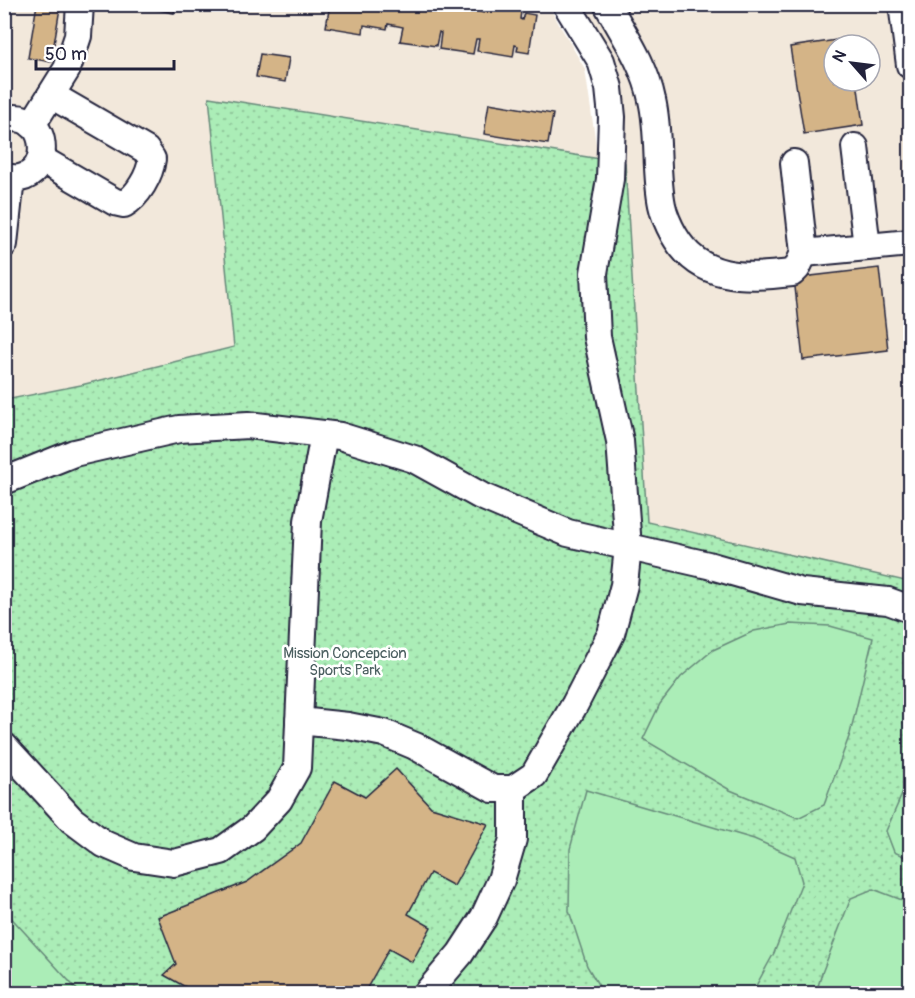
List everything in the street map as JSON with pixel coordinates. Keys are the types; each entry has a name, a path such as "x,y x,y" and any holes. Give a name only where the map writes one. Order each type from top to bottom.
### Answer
{"lane":[{"path":"32,125 67,69 78,36 80,4"},
{"path":"299,722 348,726 384,733 415,746 493,789 513,789 534,775 575,704 611,634 624,585 628,546 620,441 597,337 594,273 610,180 612,117 609,88 601,61 567,4"},
{"path":"607,4 647,79 652,101 662,205 669,226 685,252 709,269 744,276 792,273 804,254 794,163"},
{"path":"902,4 910,64"},
{"path":"41,159 116,202 124,204 133,199 151,167 152,159 146,150 51,95"},
{"path":"4,244 8,177 23,177 34,170 41,159 43,147 40,135 32,125 6,115"},
{"path":"855,147 867,247"},
{"path":"804,254 910,243"},
{"path":"4,481 74,453 179,429 248,425 340,436 414,459 481,496 568,533 708,565 802,592 888,601 910,609"},
{"path":"4,746 72,820 104,844 134,857 174,863 221,851 253,828 279,800 297,768 308,521 324,434"},
{"path":"426,993 460,954 484,916 501,880 513,839 513,789"}],"shaded area":[{"path":"5,5 548,5 585,69 598,158 209,97 234,347 81,385 5,400"},
{"path":"574,5 910,5 910,582 647,522 622,85"}],"green space":[{"name":"Mission Concepcion Sports Park","path":"209,97 625,163 647,522 910,582 910,993 5,994 5,400 81,385 234,347"},
{"path":"790,624 830,626 873,638 850,734 824,805 798,818 730,790 643,739 660,704 681,677 713,650 754,631"},
{"path":"910,776 910,859 894,852 886,831"},
{"path":"586,790 754,839 795,857 802,882 774,953 752,993 603,993 587,966 569,911 570,849"},
{"path":"873,889 910,903 910,993 816,993 851,898"},
{"path":"5,911 80,993 5,993"}],"building":[{"path":"37,4 60,8 51,62 28,58"},
{"path":"131,4 176,4 174,13"},
{"path":"330,4 443,4 446,7 446,4 481,4 480,12 484,13 485,4 522,4 520,19 522,20 524,13 535,15 529,53 517,51 518,46 515,45 513,57 477,51 479,39 476,39 473,54 439,49 441,33 439,32 436,46 400,41 403,27 388,24 387,29 364,25 363,33 326,27"},
{"path":"822,42 822,93 859,93 863,125 804,134 790,47"},
{"path":"260,54 289,58 285,82 256,77"},
{"path":"489,103 553,114 548,144 484,134"},
{"path":"879,268 888,350 803,360 794,278"},
{"path":"910,353 910,373 906,373 904,354"},
{"path":"396,769 431,807 488,824 454,886 430,873 408,914 431,927 412,962 389,949 367,988 377,994 198,994 164,975 176,964 158,917 247,882 301,843 335,781 365,797"}]}
